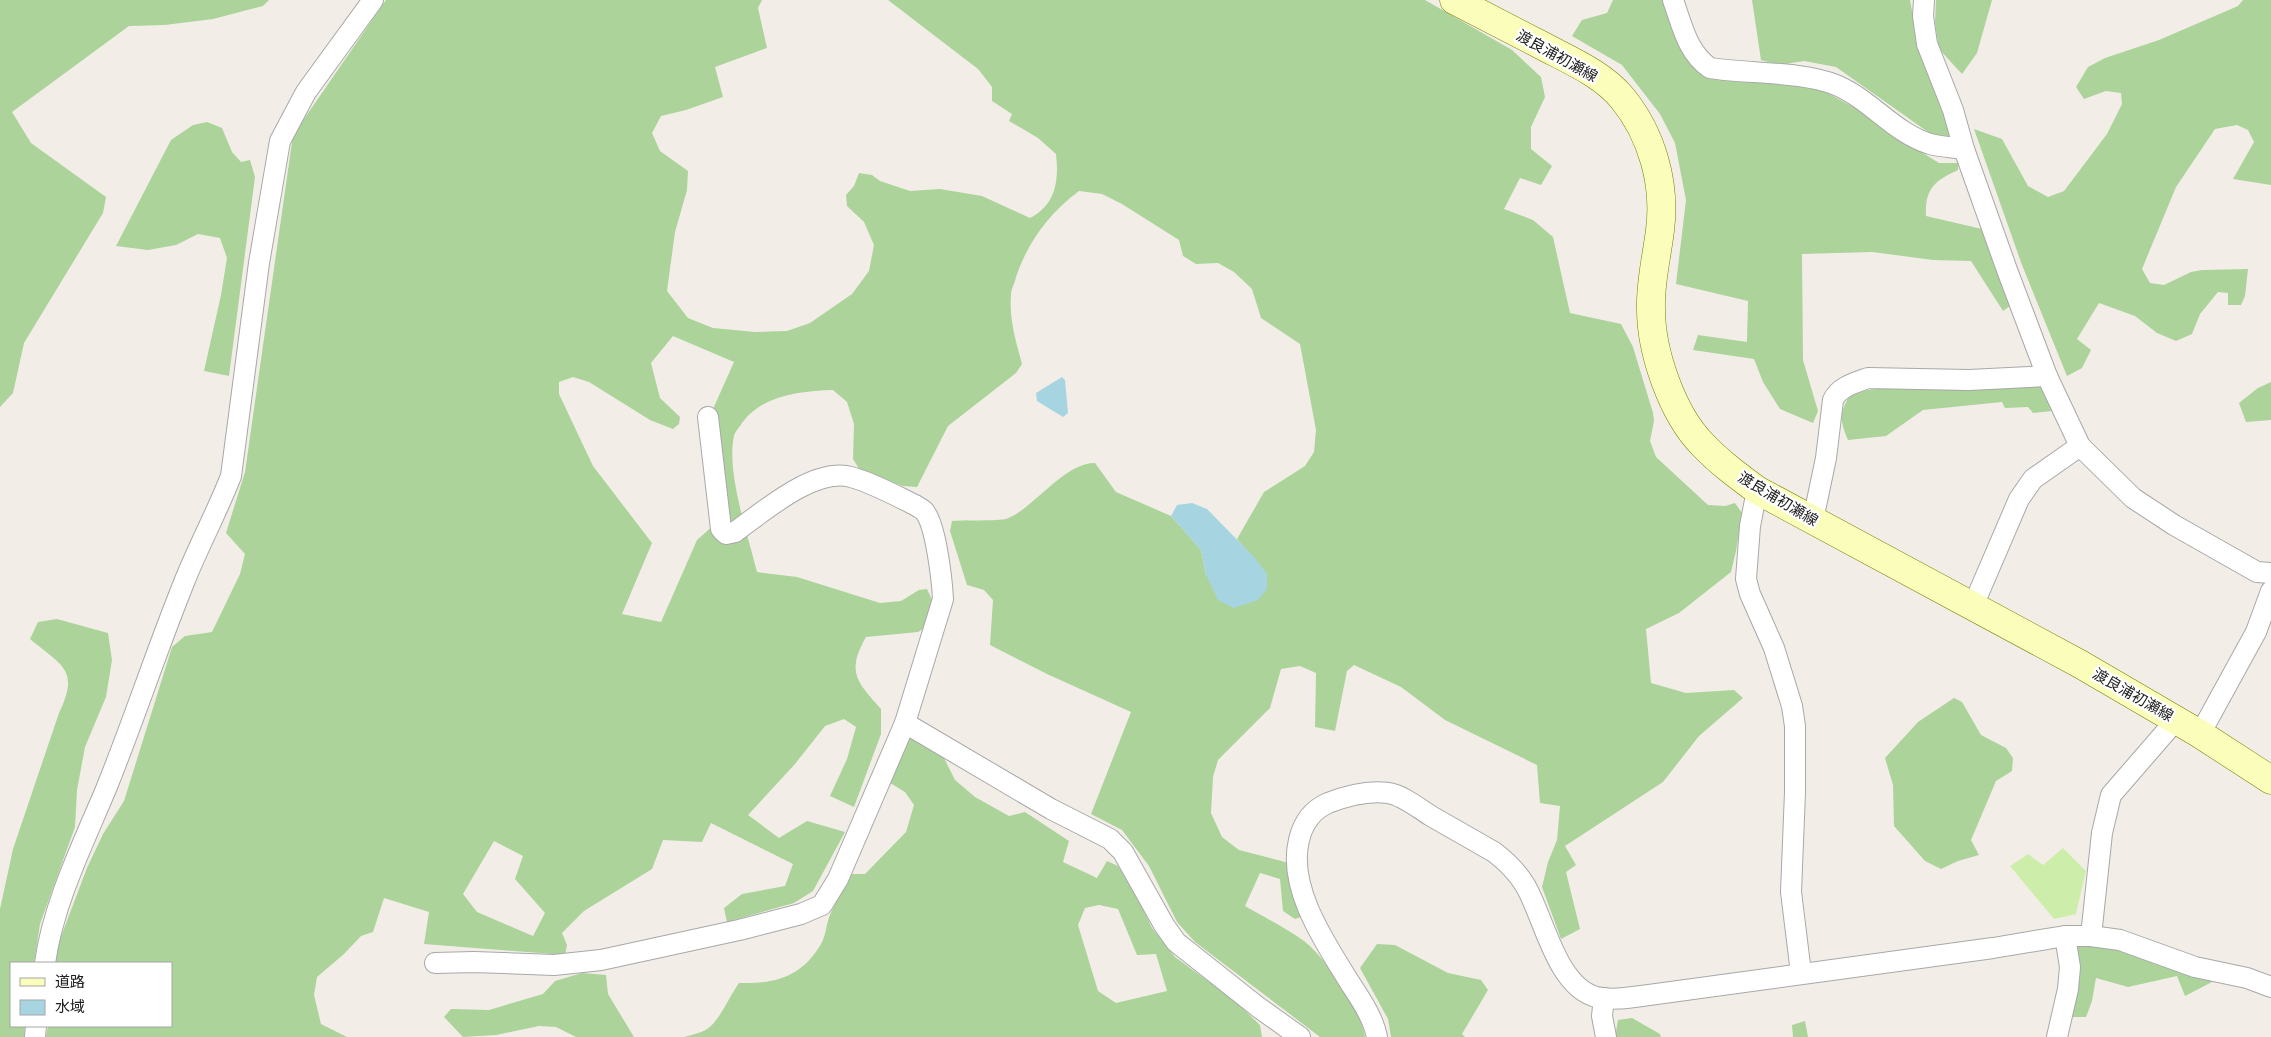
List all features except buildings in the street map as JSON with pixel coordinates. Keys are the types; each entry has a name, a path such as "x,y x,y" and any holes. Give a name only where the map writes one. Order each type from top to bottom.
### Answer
{"main road":[{"name":"渡良浦初瀬線","path":"1454,0 1600,78 1622,98 1637,120 1650,144 1660,192 1660,228 1651,289 1653,337 1663,372 1680,414 1700,443 1727,468 1757,490 2080,664 2200,734 2271,780"}],"street":[{"path":"45,962 54,923 78,851 106,787 190,566 219,508 231,476 259,263 280,141 306,92 373,0"},
{"path":"1673,0 1687,40 1698,60 1710,68 1803,77 1835,85 1867,102 1891,122 1929,144 1964,149"},
{"path":"1924,0 1923,16 1927,44 1953,110 1964,149 2007,270 2048,376 2080,446 2134,498 2174,525 2257,572 2271,574"},
{"path":"1813,520 1826,458 1833,400 1836,392 1868,378 1969,380 2048,376"},
{"path":"435,963 474,962 554,965 601,960 739,930 801,914 822,905 838,879 905,723 943,599 942,581 929,520 924,511 915,505 849,476 833,476 810,483 785,496 735,532 726,534 721,529 708,417"},
{"path":"1973,606 2019,498 2033,479 2080,446"},
{"path":"1757,490 1750,526 1746,579 1750,594 1774,648 1792,706 1795,726 1796,792 1791,892 1801,973"},
{"path":"2200,734 2256,632 2271,591"},
{"path":"2091,936 2102,833 2111,795 2176,720"},
{"path":"905,723 1051,809 1110,839 1122,852 1164,925 1176,942 1258,1008 1300,1037"},
{"path":"1377,1037 1368,1012 1332,955 1316,924 1300,887 1297,872 1298,845 1306,820 1319,807 1340,798 1361,794 1387,793 1397,796 1494,852 1506,861 1526,886 1566,973 1584,991 1604,998 1649,995 1993,948 2065,936 2091,936 2120,940 2196,966 2247,978 2271,987"},
{"path":"2057,1037 2068,989 2070,967 2065,936"},
{"path":"1604,998 1602,1016 1606,1037"}],"green space":[{"path":"0,0 269,0 263,6 213,19 165,25 129,26 12,112 31,143 106,197 103,213 24,343 13,393 0,407"},
{"path":"386,0 762,0 758,8 767,48 715,67 723,97 686,110 661,116 652,133 660,151 688,171 687,190 675,232 667,291 688,318 713,328 755,332 787,331 810,323 852,294 869,271 874,245 864,222 847,206 846,195 854,186 859,173 872,175 880,181 910,191 940,189 982,196 1030,218 1039,213 1054,191 1057,173 1056,154 1038,138 1009,121 1012,114 992,101 992,87 978,69 888,0 1425,0 1512,50 1541,77 1545,97 1531,127 1531,149 1552,166 1541,185 1520,178 1504,209 1533,220 1553,237 1570,313 1621,324 1633,347 1653,413 1654,421 1650,441 1656,457 1708,505 1725,506 1735,503 1742,513 1731,572 1679,613 1646,629 1651,683 1686,693 1734,690 1743,698 1699,736 1663,782 1565,846 1576,865 1566,872 1580,929 1561,939 1542,887 1548,862 1557,840 1560,806 1540,803 1537,765 1445,720 1401,687 1354,665 1347,671 1335,731 1315,727 1316,673 1300,666 1281,669 1270,708 1218,760 1213,777 1211,813 1222,837 1239,850 1289,863 1301,917 1295,919 1283,911 1280,879 1260,873 1245,906 1290,932 1313,949 1332,972 1350,999 1365,1037 1320,1037 1195,942 1177,922 1149,866 1122,830 1091,814 1131,712 1047,674 990,645 993,600 984,590 967,585 950,531 952,521 1006,519 1028,506 1072,470 1083,465 1095,463 1116,492 1171,516 1201,550 1206,575 1267,589 1267,574 1237,539 1264,492 1305,466 1314,452 1316,430 1300,344 1261,318 1252,289 1234,272 1218,263 1196,264 1183,256 1179,240 1122,204 1102,194 1079,191 1058,209 1041,229 1033,240 1016,277 1011,293 1011,313 1022,364 1016,373 948,426 917,487 903,486 861,472 853,459 854,424 847,402 833,390 795,393 771,401 760,406 750,414 735,434 732,451 735,485 757,572 797,577 880,603 901,601 919,590 927,589 933,602 925,628 918,632 866,637 860,649 856,668 857,676 860,684 881,709 881,734 854,807 830,796 847,759 856,727 844,719 825,726 795,764 748,815 779,838 807,821 845,832 813,891 794,903 727,922 724,908 742,894 785,886 793,864 711,823 702,842 663,840 652,869 584,911 562,933 567,945 565,955 424,944 429,912 384,898 373,932 361,936 344,954 317,977 314,995 321,1024 347,1037 46,1037 48,1027 172,1027 172,962 55,962 57,947 87,868 103,834 124,801 172,647 185,636 212,632 240,574 245,554 226,533 245,472 293,135","holes":["673,336 734,362 713,409 724,516 697,540 661,622 622,614 652,543 593,466 559,394 559,382 573,377 589,382 650,420 673,429 679,424 680,417 660,398 651,363","494,841 523,856 515,879 545,913 533,936 477,912 463,894"]},
{"path":"1613,0 1663,0 1686,53 1765,80 1820,89 1881,122 1905,142 1939,163 1958,163 1958,170 1937,182 1929,192 1926,216 1982,229 2010,306 2003,311 1971,261 1933,260 1872,252 1802,254 1803,360 1818,411 1813,423 1780,409 1763,382 1754,359 1693,350 1698,335 1747,342 1748,301 1676,284 1686,200 1675,143 1660,114 1622,65 1572,36 1582,20 1607,13"},
{"path":"1752,0 1910,0 1920,52 1951,135 1942,139 1928,132 1836,67 1804,61 1779,65 1761,60"},
{"path":"1936,0 1992,0 1977,53 1962,74 1939,49 1935,23"},
{"path":"2243,0 2271,0 2271,185 2233,179 2254,142 2248,130 2237,125 2215,129 2176,187 2142,269 2150,283 2164,285 2191,272 2248,269 2245,296 2241,305 2228,305 2228,293 2218,292 2200,314 2192,334 2176,341 2157,333 2135,316 2099,303 2077,339 2091,350 2082,368 2067,376 2022,265 1974,129 2002,139 2028,186 2048,197 2064,191 2107,134 2122,104 2121,93 2106,91 2084,99 2076,87 2088,67 2105,58 2159,40 2238,6"},
{"path":"207,122 222,128 232,152 241,162 250,160 255,177 229,376 204,371 221,295 227,258 220,238 198,234 176,245 148,250 116,246 171,140 193,125"},
{"path":"2039,381 2052,411 2033,413 2028,407 2005,408 2002,402 1923,410 1886,436 1848,440 1843,427 1842,412 1850,395 1867,390 1895,387"},
{"path":"2271,382 2271,420 2246,422 2239,403 2258,388"},
{"path":"57,619 108,633 112,660 106,697 85,747 77,790 75,827 40,924 34,962 10,962 10,1027 25,1027 24,1037 0,1037 0,909 13,849 68,687 67,677 59,663 30,639 38,622"},
{"path":"1954,698 1962,702 1981,735 2006,748 2013,758 2012,771 1996,781 1971,840 1979,855 1958,861 1941,869 1925,861 1894,826 1893,785 1885,758 1918,722"},
{"path":"905,737 926,742 943,756 955,780 975,797 1009,816 1025,812 1069,841 1063,862 1097,878 1107,861 1118,866 1136,894 1152,928 1175,957 1235,1001 1260,1025 1262,1037 684,1037 702,1032 711,1026 720,1015 739,983 776,980 796,971 813,955 823,941 830,915 851,874 865,874 906,832 914,805 905,792 887,781","holes":["1099,905 1118,909 1137,955 1156,954 1167,991 1116,1003 1098,991 1078,925 1085,908"]},
{"path":"2063,848 2086,871 2076,914 2054,919 2010,866 2028,854 2043,865"},
{"path":"2081,942 2127,948 2207,975 2212,982 2185,996 2177,976 2128,987 2096,978 2092,1001 2086,1017 2070,1017 2074,949"},
{"path":"1377,944 1395,945 1448,973 1481,980 1488,990 1462,1034 1465,1037 1391,1037 1388,1019 1360,968"},
{"path":"582,973 606,975 608,994 634,1037 576,1037 556,1027 539,1026 496,1035 463,1037 444,1017 451,1009 489,1010 543,994 555,981"},
{"path":"1632,1018 1660,1034 1661,1037 1615,1037 1618,1020"},
{"path":"1805,1021 1808,1037 1793,1037 1792,1025"}],"water":[{"path":"1062,377 1065,380 1068,413 1063,417 1037,401 1036,393"},
{"path":"1192,503 1207,509 1255,558 1267,574 1267,589 1258,600 1234,608 1218,600 1206,575 1201,550 1171,516 1177,505"}]}
